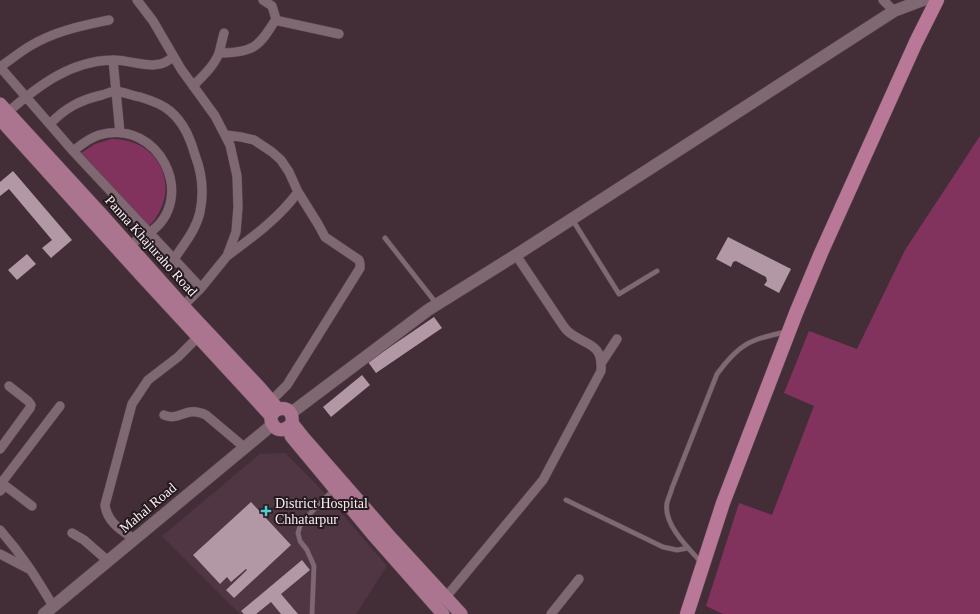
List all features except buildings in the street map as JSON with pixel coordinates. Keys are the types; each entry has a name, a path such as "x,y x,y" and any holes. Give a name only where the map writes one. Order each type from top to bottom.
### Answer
{"highway":[{"path":"686,614 723,503 821,253 916,42 937,0"}],"main road":[{"path":"438,612 334,489 289,422 287,410 283,408 273,412 276,428 289,422 436,305 894,11 923,0"},
{"name":"Panna Khajuraho Road","path":"3,112 130,246 183,306 202,334"},
{"name":"Panna Khajuraho Road","path":"3,112 273,412"},
{"name":"Mahal Road","path":"49,610 244,447 273,412"},
{"path":"289,422 392,539 461,614"}],"street":[{"path":"137,0 153,21 173,56 215,116 226,135 235,166 238,188 236,232 227,256"},
{"path":"219,52 233,53 242,51 258,44 265,37 276,19 272,6 263,0"},
{"path":"883,0 894,11"},
{"path":"276,19 339,34"},
{"path":"110,20 57,32 29,47 0,67 73,151 201,288"},
{"path":"193,86 210,69 219,52 224,33"},
{"path":"3,112 45,82 64,71 81,65 113,60 157,65 164,64 173,56"},
{"path":"113,60 120,133"},
{"path":"50,124 58,115 76,103 87,98 117,92 147,99 164,106 171,111 182,123 187,132 200,167 202,190 200,212 193,231 174,259"},
{"path":"73,151 83,143 98,136 120,133 140,138 154,148 164,161 170,175 172,190 169,205 162,220 130,246"},
{"path":"226,135 254,140 281,160 325,237 359,260 360,264 360,268 287,385 273,412"},
{"path":"183,306 201,288 227,256 261,231 287,206 298,192"},
{"path":"446,598 543,480 601,371 602,362 598,351 591,344 570,333 562,324 516,255"},
{"path":"134,539 120,529 109,518 105,505 132,404 148,380 178,357 202,334"},
{"path":"602,362 617,339"},
{"path":"0,449 31,405 9,386"},
{"path":"32,506 7,487 1,488 2,482 60,406"},
{"path":"164,414 169,417 190,411 200,412 206,415 244,447"},
{"path":"0,530 32,571 49,610"},
{"path":"72,533 84,540 108,561"},
{"path":"0,554 32,571"},
{"path":"551,614 579,579"}],"lane":[{"path":"572,219 619,294 657,271"},
{"path":"385,238 436,305"},
{"path":"703,564 688,548 672,527 667,511 667,504 717,374 726,361 747,342 790,331"},
{"path":"312,614 314,566 307,550 300,541 298,533 301,523 334,489"},
{"path":"566,500 663,547 677,550 688,548"}],"shaded area":[{"path":"980,136 980,614 723,614 706,606 739,503 772,515 814,406 784,393 809,331 857,349 905,250"},
{"path":"111,139 128,141 143,147 154,157 162,169 165,183 164,198 159,213 148,227 81,153 95,144"},
{"name":"District Hospital Chhatarpur","path":"285,453 318,486 387,566 356,614 240,614 162,536 260,454"}],"place":[{"name":"District Hospital Chhatarpur","path":"266,511"}]}
